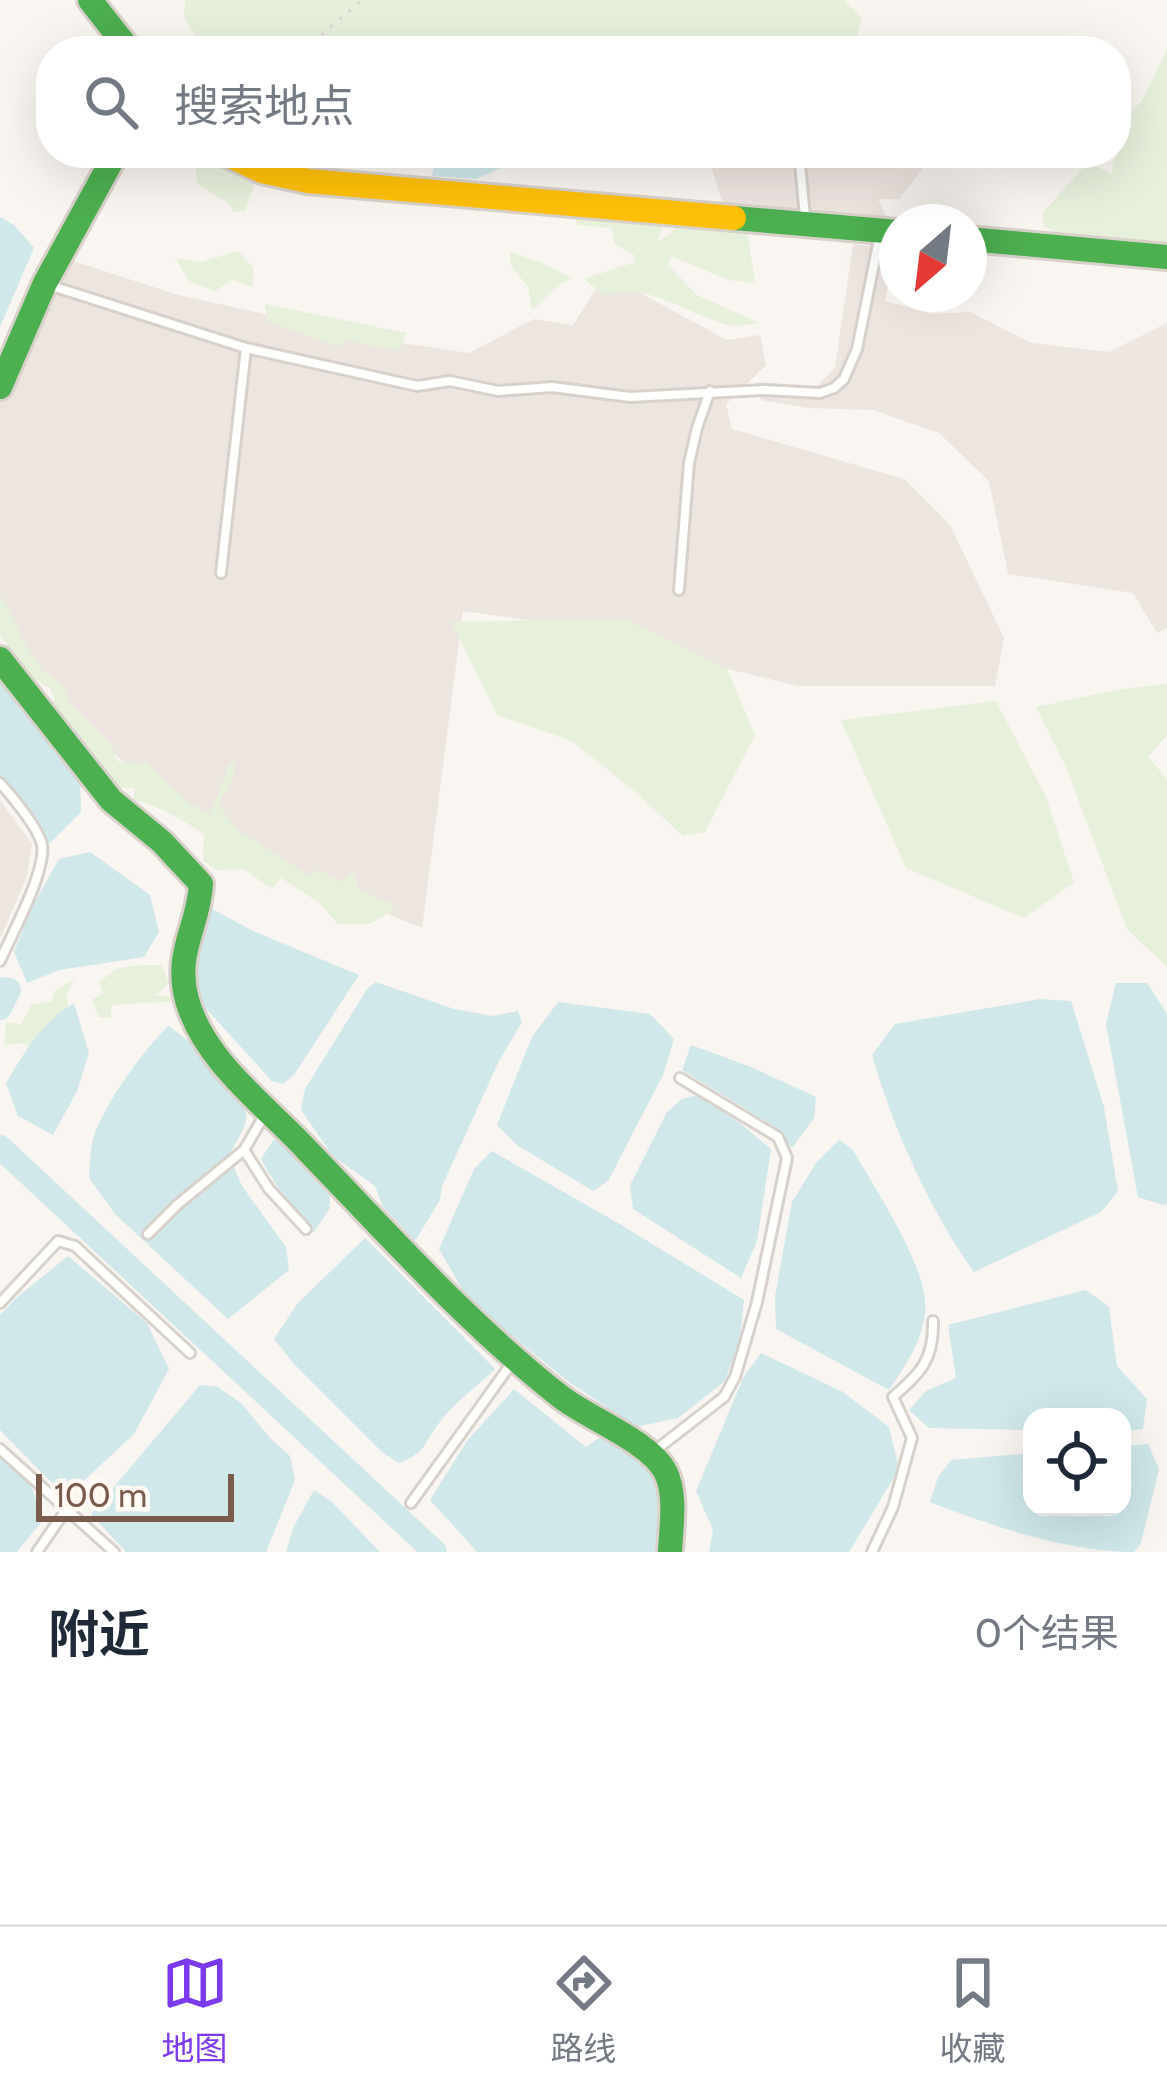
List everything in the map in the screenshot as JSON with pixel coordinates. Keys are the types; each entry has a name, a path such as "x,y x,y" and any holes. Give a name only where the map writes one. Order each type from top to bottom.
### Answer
{"street":[{"path":"90,0 118,36"},
{"path":"0,387 45,284 108,168"},
{"path":"256,168 308,181 879,231"},
{"path":"987,241 1167,257"},
{"path":"0,658 110,800 162,842 201,884 184,942 182,971 189,1007 214,1050 364,1209 515,1358 580,1412 664,1467 670,1489 670,1552"}],"lane":[{"path":"802,168 805,224"},
{"path":"45,284 246,348 417,386 450,381 498,391 552,387 630,397 710,391 820,393 834,388 844,379 857,350 879,269"},
{"path":"221,573 246,348"},
{"path":"679,590 689,463 710,391"},
{"path":"0,783 42,843 41,868 0,961"},
{"path":"650,1454 724,1397 734,1377 757,1303 787,1158 778,1137 680,1078"},
{"path":"148,1234 244,1150 268,1109"},
{"path":"244,1150 269,1189 306,1229"},
{"path":"0,1303 58,1241 75,1246 190,1353"},
{"path":"872,1552 893,1507 913,1438 893,1397 923,1369 934,1342 933,1321"},
{"path":"411,1503 515,1358"},
{"path":"0,1449 114,1552"},
{"path":"37,1552 66,1510"}],"path":[{"path":"318,36 362,0"}],"shaded area":[{"path":"712,168 922,168 899,199 878,199 879,217 723,205"},
{"path":"853,244 879,248 879,312 970,312 1032,343 1109,352 1167,323 1167,628 1157,633 1133,593 1008,574 989,481 939,433 873,410 808,408 761,400 756,382 816,387 835,368"},
{"path":"73,261 178,295 388,341 469,353 534,319 573,325 605,274 727,340 760,335 766,365 726,404 732,429 904,479 950,525 1004,638 995,686 798,686 527,620 463,611 422,928 269,865 163,798 60,704 0,616 0,399 45,291"},
{"path":"0,800 32,844 27,876 0,939"}],"green space":[{"path":"185,0 845,0 862,18 857,36 195,36 184,16"},
{"path":"1167,49 1167,252 1081,247 1044,226 1042,214 1083,168 1099,168 1112,175 1113,168 1131,168 1131,112 1143,99"},
{"path":"196,168 228,168 255,181 245,211 234,212 197,184"},
{"path":"577,209 624,212 663,226 656,242 670,234 683,216 746,222 755,283 728,280 672,256 667,264 697,295 759,323 722,323 640,293 606,296 584,279 635,262 634,255 615,244 611,228 576,225"},
{"path":"238,251 253,267 253,287 232,280 215,291 190,282 175,258 201,262"},
{"path":"510,252 573,279 556,287 532,310 528,287 511,266"},
{"path":"265,304 406,333 400,351 347,341 337,347 267,321"},
{"path":"0,596 43,671 63,684 71,704 111,744 117,761 147,763 191,804 209,813 228,765 235,761 233,778 218,804 238,830 308,875 319,870 341,882 354,872 360,891 390,902 395,909 370,924 338,924 318,902 281,878 272,889 244,869 216,870 203,860 204,835 170,814 133,800 135,788 120,788 55,710 53,690 27,674 0,635"},
{"path":"623,618 727,669 755,735 705,832 683,836 572,741 497,715 451,622"},
{"path":"1167,684 1167,735 1148,757 1167,779 1167,967 1127,929 1066,767 1036,707"},
{"path":"996,701 1046,797 1074,882 1024,918 906,868 841,720"},
{"path":"162,965 169,983 155,996 178,1001 111,1005 111,1018 99,1017 92,1000 103,993 99,982 118,968"},
{"path":"74,979 67,994 70,1033 38,1052 23,1043 4,1045 6,1022 21,1024 32,1004 51,1002 55,990"}],"water":[{"path":"433,168 501,168 476,179 432,176"},
{"path":"0,217 34,248 0,327"},
{"path":"0,676 80,777 81,812 50,843 0,791"},
{"path":"90,852 150,895 159,932 144,957 59,970 27,983 14,952 32,907 59,859"},
{"path":"201,903 253,931 359,975 294,1075 283,1084 272,1081 190,991"},
{"path":"376,982 454,1009 493,1016 518,1011 522,1022 499,1061 442,1186 440,1200 415,1241 383,1207 375,1186 333,1156 301,1110 305,1089 367,989"},
{"path":"1116,983 1147,983 1167,1014 1167,1204 1163,1205 1138,1197 1106,1024"},
{"path":"1040,999 1071,1001 1104,1107 1118,1191 1101,1212 974,1272 914,1168 872,1055 895,1024"},
{"path":"558,1002 650,1014 674,1039 663,1075 608,1181 593,1191 517,1145 497,1125 532,1037"},
{"path":"74,1003 89,1053 77,1091 53,1135 18,1116 6,1083 43,1028"},
{"path":"168,1026 204,1054 239,1094 246,1120 229,1155 242,1186 286,1247 289,1270 228,1319 116,1215 89,1178 93,1139 106,1110"},
{"path":"691,1045 816,1097 814,1118 792,1148 775,1127 682,1070"},
{"path":"698,1095 771,1149 757,1241 741,1278 633,1209 630,1185 667,1112 682,1099"},
{"path":"274,1139 329,1185 330,1208 314,1232 261,1159"},
{"path":"839,1140 853,1150 887,1207 924,1295 920,1334 889,1390 776,1329 775,1296 792,1202 816,1163"},
{"path":"492,1151 744,1300 740,1340 725,1381 678,1418 636,1427 569,1382 469,1301 439,1249 474,1169"},
{"path":"365,1238 495,1369 451,1409 420,1451 399,1463 382,1452 274,1339 297,1304"},
{"path":"68,1256 147,1323 169,1369 134,1434 75,1489 52,1483 0,1430 0,1315"},
{"path":"1086,1290 1109,1307 1117,1366 1147,1399 1143,1429 1131,1430 1131,1408 1023,1408 1023,1430 929,1428 909,1410 926,1391 956,1378 948,1325"},
{"path":"761,1353 843,1392 889,1427 899,1469 849,1552 709,1552 713,1530 696,1491 744,1376"},
{"path":"200,1385 218,1387 242,1404 290,1456 295,1480 266,1552 126,1552 91,1514"},
{"path":"514,1389 586,1447 602,1436 650,1464 657,1486 658,1552 477,1552 430,1500 467,1441"},
{"path":"1148,1444 1159,1469 1141,1543 1134,1552 1056,1543 930,1502 938,1477 951,1460 1023,1454 1023,1516 1131,1516 1131,1445"},
{"path":"0,1459 31,1484 42,1521 17,1552 0,1552"},
{"path":"314,1490 331,1501 380,1552 286,1552"}],"waterway":[{"path":"0,989 9,990 0,1008"},
{"path":"0,1147 435,1552"}],"traffic: fast":[{"path":"90,0 118,36"},
{"path":"0,387 45,283 108,168"},
{"path":"734,218 879,230"},
{"path":"987,241 1167,257"},
{"path":"0,659 111,800 162,842 201,884 185,953 184,983 195,1022 221,1062 493,1339 561,1397 657,1460 671,1490 670,1552"}],"traffic: slow":[{"path":"256,168 308,181 734,218"}]}
